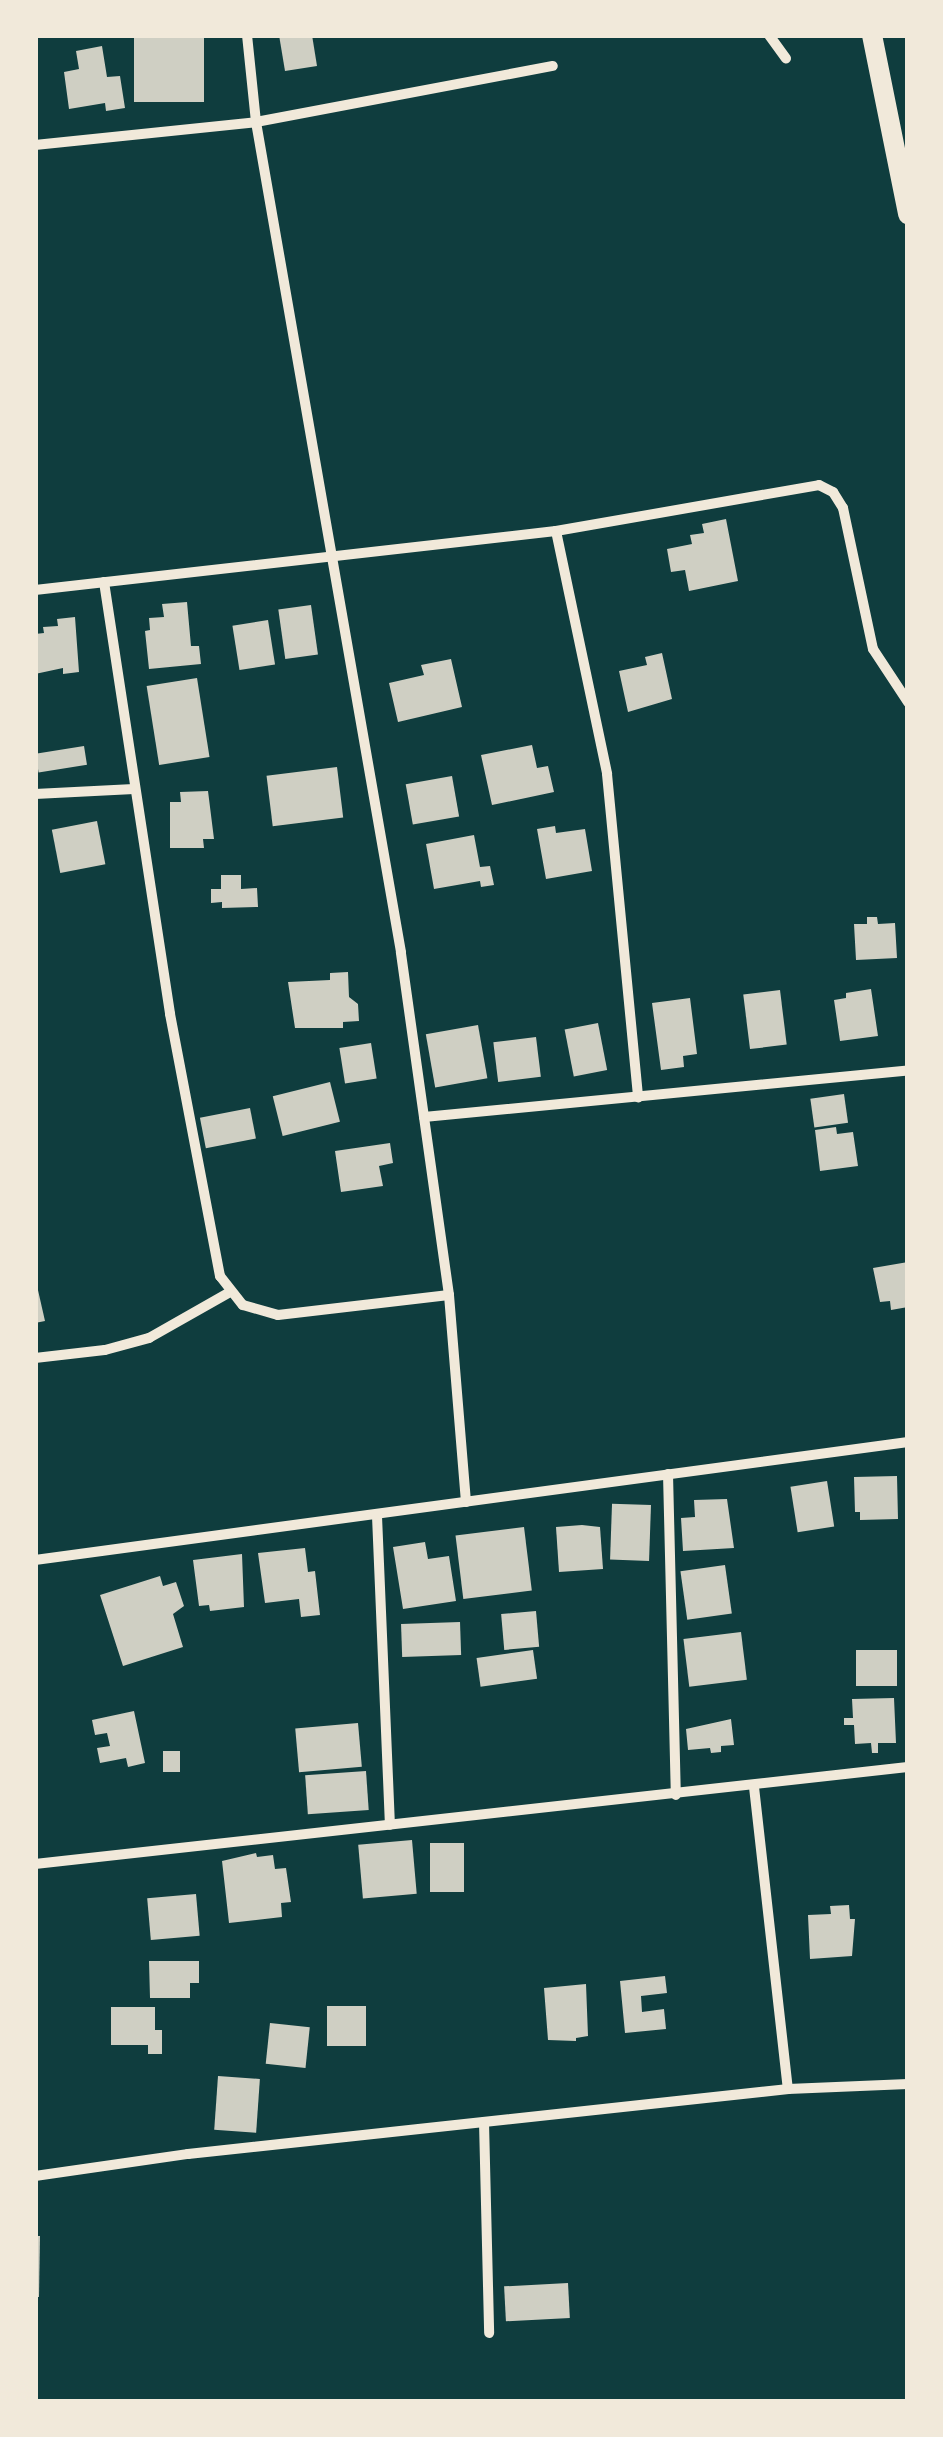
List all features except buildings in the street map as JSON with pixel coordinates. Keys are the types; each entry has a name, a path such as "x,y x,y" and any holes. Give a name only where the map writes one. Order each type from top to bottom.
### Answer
{"highway":[{"path":"872,35 908,214"}],"street":[{"path":"247,35 256,122 329,560 386,862 448,1295 466,1502"},
{"path":"769,35 786,58"},
{"path":"35,145 256,122 553,66"},
{"path":"35,590 329,560 556,531 812,485 827,488 842,508 874,649 908,702"},
{"path":"556,531 607,774 638,1098"},
{"path":"104,582 134,788 213,1258 230,1292 243,1305 278,1315 448,1295"},
{"path":"35,794 134,788"},
{"path":"424,1117 908,1070"},
{"path":"35,1358 105,1350 150,1338 230,1292"},
{"path":"35,1560 908,1442"},
{"path":"668,1474 676,1795"},
{"path":"377,1516 390,1825"},
{"path":"35,1864 908,1767"},
{"path":"754,1787 788,2089"},
{"path":"35,2176 188,2154 788,2089 908,2084"},
{"path":"484,2122 489,2334"}]}
